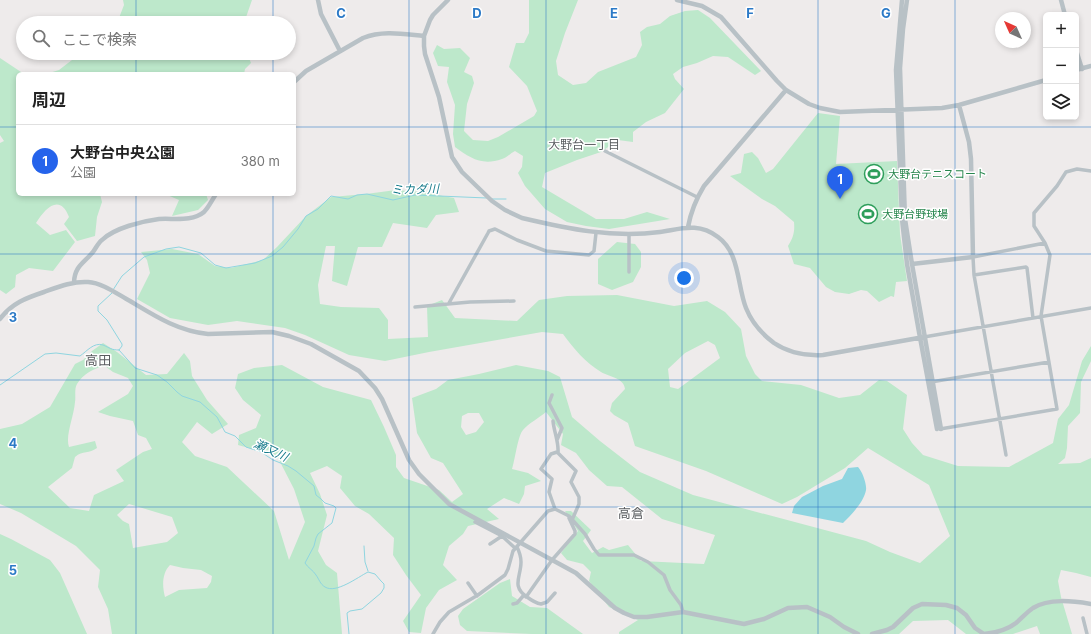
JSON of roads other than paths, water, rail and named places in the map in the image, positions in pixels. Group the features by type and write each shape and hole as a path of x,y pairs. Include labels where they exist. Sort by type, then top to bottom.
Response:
{"street":[{"path":"318,0 321,14 340,51"},
{"path":"448,0 433,15 424,36 425,54 439,98 451,152 455,163 462,172 492,202 512,214 534,221 596,233 629,234 688,227 697,228 713,234 728,247 733,258 745,304 751,317 763,334 780,347 791,351 816,356 1091,308"},
{"path":"677,0 702,6 721,17 777,82 786,90 809,104 840,112 942,108 959,105 1043,81"},
{"path":"902,0 896,70 905,219 922,337"},
{"path":"906,0 900,68 899,110 902,219 907,264 939,429 1057,408 1041,316 1050,254 1034,226 1034,213 1057,186 1066,172 1077,169 1091,171"},
{"path":"1061,0 1064,12"},
{"path":"296,80 306,71 371,35 395,33 424,36"},
{"path":"1079,60 1082,69"},
{"path":"1079,70 1091,66"},
{"path":"688,227 690,213 704,186 786,90"},
{"path":"959,105 969,142 971,159 974,275 1006,455"},
{"path":"605,151 697,197"},
{"path":"74,282 78,268 93,252 101,240 110,234 147,221 184,219 196,216 204,212 215,196"},
{"path":"449,303 491,230 495,229 517,240 546,251 589,255 594,251 596,233"},
{"path":"629,234 630,272"},
{"path":"912,264 973,256 1045,243"},
{"path":"974,275 1025,266 1027,267 1033,318"},
{"path":"0,319 9,308 18,302 74,282 90,282 103,286 163,321 199,333 272,332 311,344 359,371 375,388 382,399 409,460 433,489 450,504 517,546 552,560 576,573 615,608 624,613 634,617 647,617 683,612 744,624 764,619 788,608 807,607 830,617 844,628 858,634"},
{"path":"415,307 449,303 514,301"},
{"path":"930,383 1049,362"},
{"path":"552,395 549,404 562,428 557,440"},
{"path":"513,604 517,603 525,596 552,560 575,534 574,528 569,519 579,504 578,493 571,482 576,471 558,453 553,421"},
{"path":"558,453 554,452 551,454 541,469 552,479 549,492 555,509 571,518 585,534 599,555 634,555 640,557 659,570 667,580 670,590 681,605 683,612"},
{"path":"433,634 440,622 449,612 477,596 504,575 517,546 548,511 555,509"},
{"path":"474,522 502,536 517,546 522,562 518,581 519,589 525,596 537,604 544,604 555,593"},
{"path":"490,544 502,536"},
{"path":"468,583 477,596"},
{"path":"872,634 887,630 912,608 922,604 946,605 957,608 966,615 976,628 984,634 1011,626 1034,608 1045,603 1057,602 1091,604"},
{"path":"1083,618 1087,634"}],"water":[{"path":"858,467 866,484 865,495 860,504 843,523 792,513 794,506 802,497 823,486 842,479 848,468"}],"waterway":[{"name":"ミカダ川","path":"113,290 122,276 144,257 166,249 179,247 201,253 215,265 226,268 255,263 272,256 283,247 298,229 306,216 318,209 331,196 348,199 357,195 367,194 393,200 415,195 487,198"},
{"name":"ミカダ川","path":"492,199 506,199"},
{"name":"ミカダ川","path":"112,293 98,306 98,311 107,320 122,344 119,350"},
{"name":"瀬又川","path":"0,385 45,354 56,353 80,356 91,348 100,344 119,350"},
{"name":"瀬又川","path":"119,350 135,368 157,375 182,396 200,402 217,417 225,432 235,436 246,447 261,452 273,460 296,471 314,486 316,495 325,503 336,508 332,523 318,534 314,546 305,563 315,573 322,584 330,589 341,587 368,572 375,574 384,584 384,588 381,593 362,609 347,613 349,634"},
{"path":"364,546 365,562 368,571"}],"place":[{"name":"大野台テニスコート","path":"874,174"},
{"name":"大野台中央公園","path":"840,199"},
{"name":"大野台野球場","path":"868,214"}],"district":[{"name":"大野台一丁目","path":"584,144"},
{"name":"高田","path":"98,360"},
{"name":"高倉","path":"631,513"}]}
